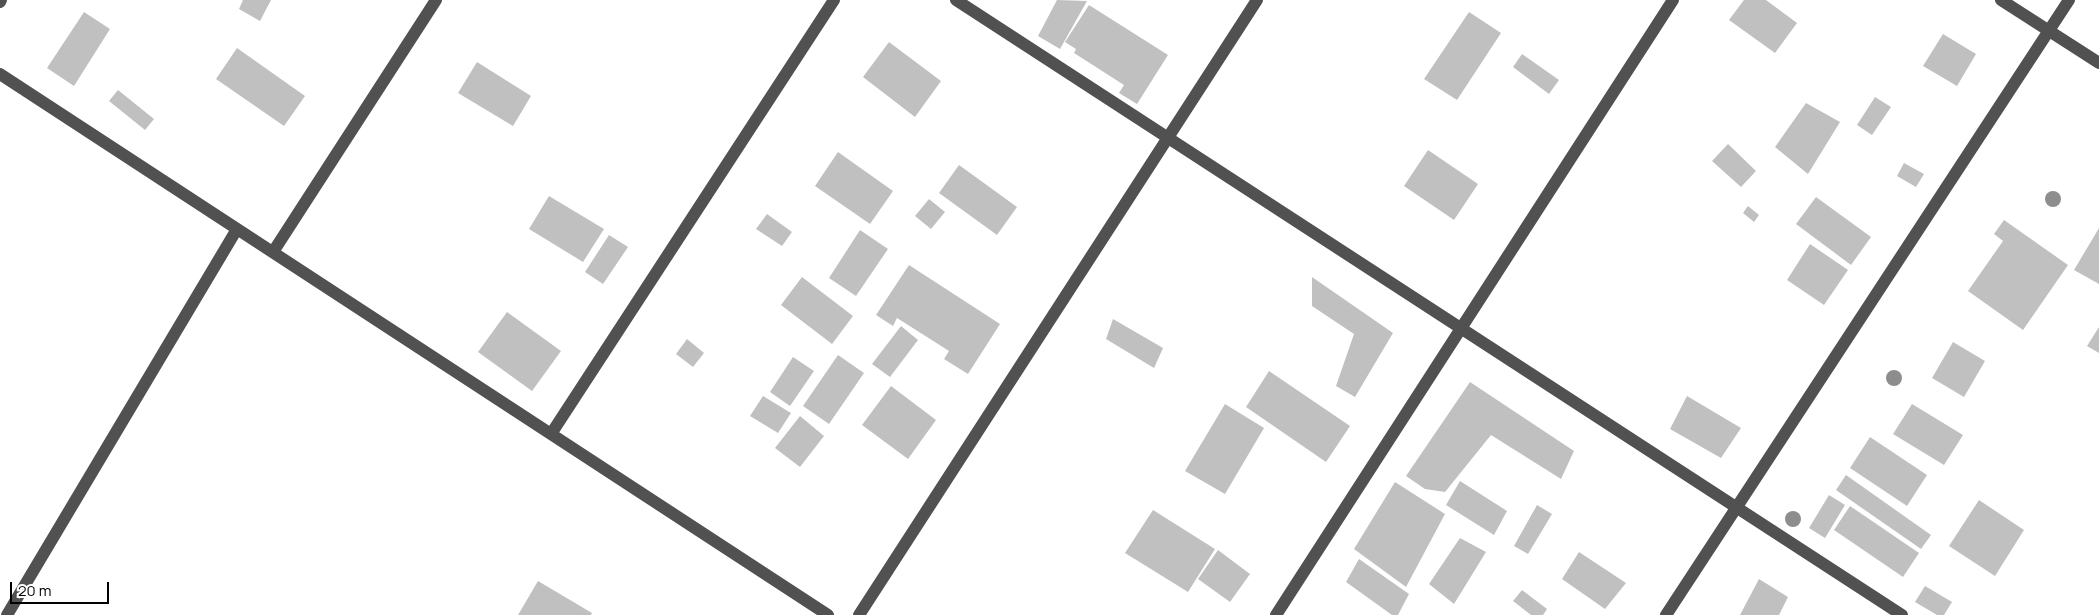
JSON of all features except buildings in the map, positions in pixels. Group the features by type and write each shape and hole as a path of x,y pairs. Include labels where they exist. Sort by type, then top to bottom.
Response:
{"street":[{"path":"272,252 436,0"},
{"path":"551,434 834,0"},
{"path":"956,0 1902,615"},
{"path":"859,615 1257,0"},
{"path":"1276,615 1673,0"},
{"path":"2001,0 2099,63"},
{"path":"1666,615 2069,0"},
{"path":"0,74 828,615"},
{"path":"7,615 237,228"}]}
